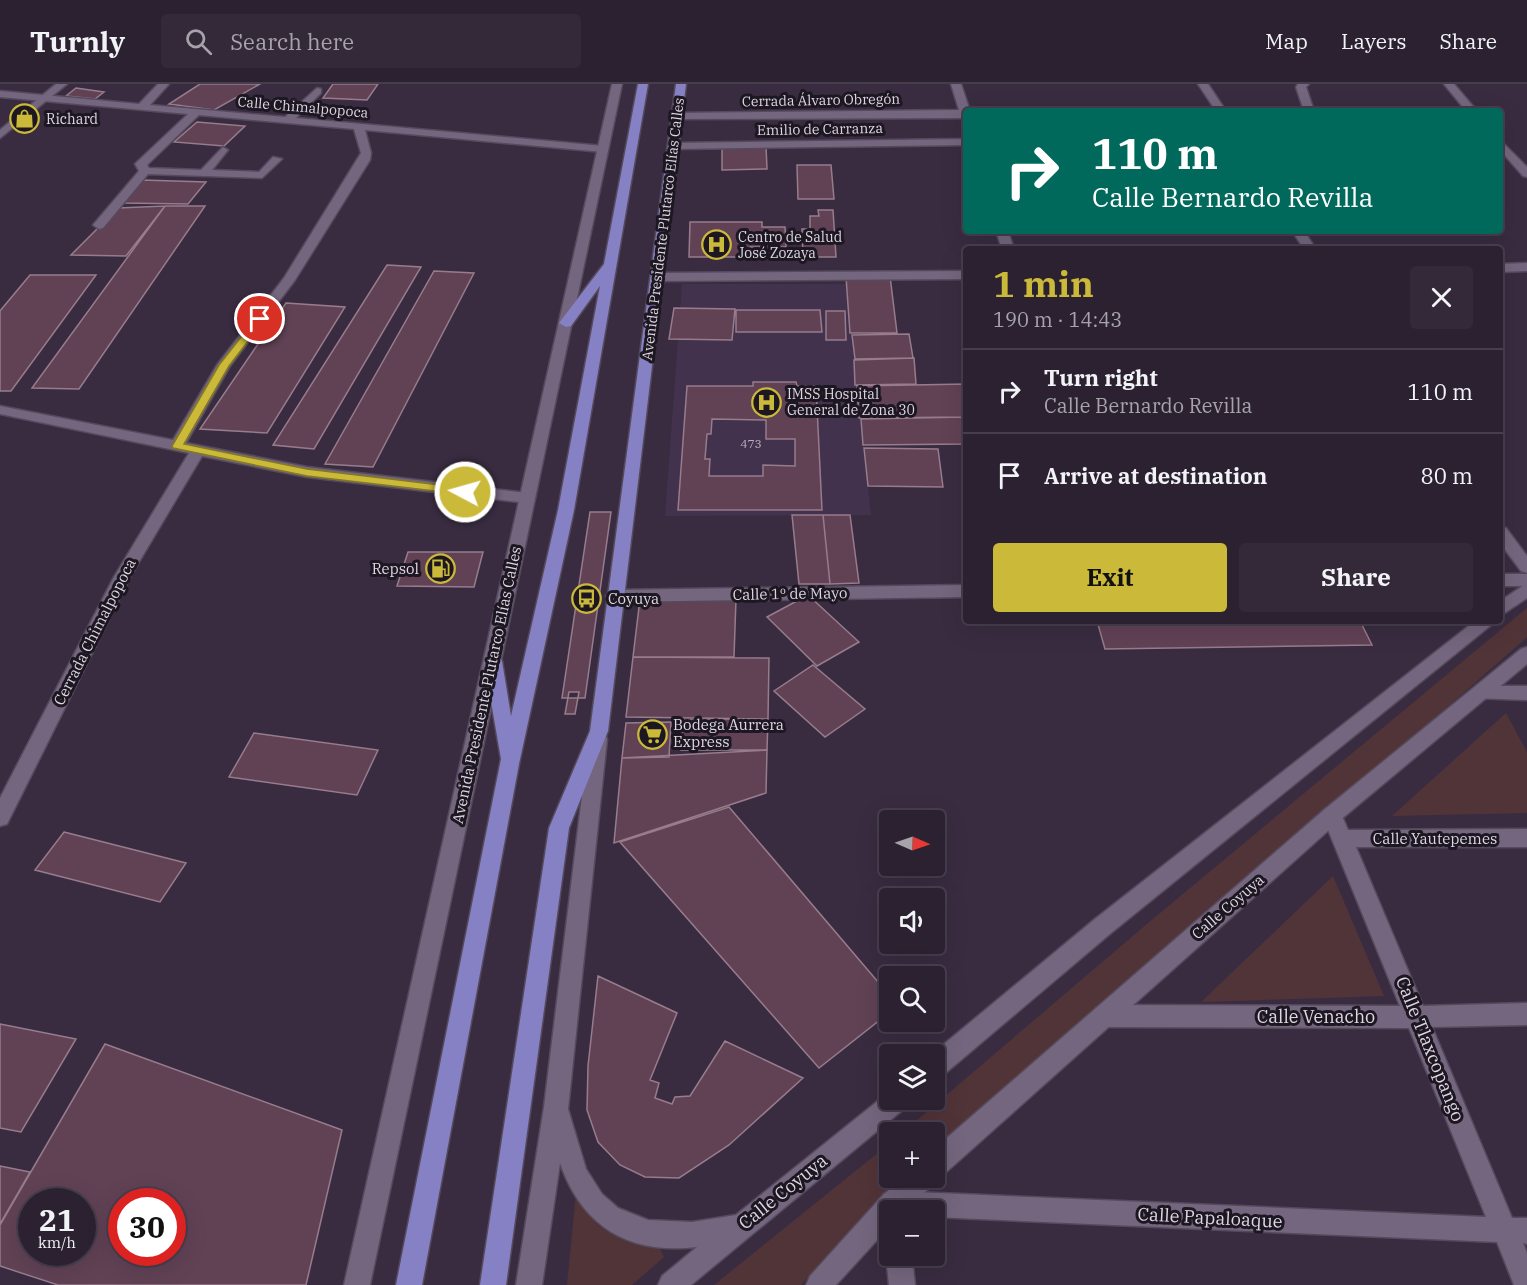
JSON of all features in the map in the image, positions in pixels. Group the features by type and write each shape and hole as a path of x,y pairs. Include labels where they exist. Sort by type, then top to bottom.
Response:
{"main road":[{"path":"409,1285 509,764 566,510 643,84"},
{"name":"Avenida Presidente Plutarco Elías Calles","path":"493,1285 559,828 599,731 614,596 658,277 681,84"},
{"path":"566,322 611,263"},
{"path":"493,661 509,764"}],"street":[{"path":"0,135 42,98 62,84"},
{"path":"142,107 164,84"},
{"name":"Avenida Presidente Plutarco Elías Calles","path":"357,1285 618,84"},
{"path":"956,84 964,108"},
{"path":"1203,84 1219,108"},
{"path":"1304,84 1301,87 1308,108"},
{"path":"1449,84 1469,108"},
{"path":"288,120 317,91"},
{"name":"Calle Chimalpopoca","path":"0,94 603,149"},
{"path":"146,171 141,164 196,112"},
{"name":"Cerrada Álvaro Obregón","path":"677,116 963,114"},
{"path":"177,446 224,365 289,280 364,160 366,153 359,127"},
{"name":"Emilio de Carranza","path":"674,146 963,142"},
{"path":"1503,146 1527,174"},
{"path":"204,173 223,150"},
{"path":"146,171 262,175 277,159"},
{"path":"99,225 146,171"},
{"path":"1503,268 1527,267"},
{"path":"658,277 963,275"},
{"path":"0,410 358,480 527,498"},
{"name":"Cerrada Chimalpopoca","path":"0,818 122,576 198,450"},
{"path":"1503,536 1527,567"},
{"path":"1503,580 1527,580"},
{"path":"1503,608 1527,589"},
{"name":"Calle 1º de Mayo","path":"614,596 963,591"},
{"path":"945,1059 1103,926 1483,624"},
{"name":"Calle Coyuya","path":"945,1156 1332,815 1527,654"},
{"path":"1480,693 1527,693"},
{"name":"Avenida Presidente Plutarco Elías Calles","path":"529,1285 556,1107 599,731"},
{"name":"Calle Tlaxcopango","path":"1332,815 1416,1017 1516,1231 1527,1284"},
{"name":"Calle Yautepemes","path":"1343,839 1527,838"},
{"name":"Calle Venacho","path":"1104,1016 1416,1017 1527,1014"},
{"path":"556,1107 572,1165 581,1184 593,1202 609,1216 627,1227 648,1234 670,1237 738,1228"},
{"name":"Calle Coyuya","path":"671,1285 885,1110"},
{"path":"900,1200 912,1188"},
{"name":"Calle Papaloaque","path":"945,1209 1516,1231"},
{"path":"819,1285 879,1222"},
{"path":"900,1266 902,1285"}],"shaded area":[{"name":"IMSS Hospital General de Zona 30","path":"682,284 846,284 871,515 665,516"},
{"path":"1527,608 1527,637 945,1150 945,1122 915,1122 929,1110 945,1110 945,1096 1148,923"},
{"path":"1506,713 1527,752 1527,813 1392,816"},
{"path":"1333,876 1384,996 1201,1002"},
{"path":"879,1152 879,1188 902,1188 888,1200 879,1200 879,1208 835,1247 801,1285 714,1285"},
{"path":"576,1193 591,1218 608,1232 658,1245 664,1257 632,1285 567,1285"}],"building":[{"path":"200,84 260,84 214,110 169,104"},
{"path":"333,84 378,84 367,100 323,98"},
{"path":"76,88 104,92 95,99 66,96"},
{"path":"197,122 245,126 224,146 174,142"},
{"path":"722,146 766,146 767,169 722,170"},
{"path":"797,165 831,165 834,199 798,199"},
{"path":"142,180 206,182 188,204 123,203"},
{"path":"165,206 205,206 79,389 32,388"},
{"path":"165,206 126,256 71,255 118,208"},
{"path":"818,210 833,210 836,257 803,257 802,229 810,229 810,216 819,216"},
{"path":"690,222 762,222 762,227 785,227 786,247 750,247 751,257 689,257"},
{"path":"387,265 421,267 314,449 273,445"},
{"path":"434,271 474,273 373,467 325,464"},
{"path":"30,275 96,275 11,391 0,391 0,311"},
{"path":"890,276 897,333 850,333 846,277"},
{"path":"286,303 345,307 267,433 200,429"},
{"path":"674,308 735,309 732,340 669,339"},
{"path":"736,310 820,310 822,332 736,332"},
{"path":"826,311 845,311 846,340 826,340"},
{"path":"909,334 913,358 855,359 852,335"},
{"path":"914,358 916,384 855,385 854,360"},
{"path":"753,382 796,382 797,386 816,386 822,510 678,510 687,386 753,386"},
{"path":"963,384 963,417 859,418 857,386"},
{"path":"963,417 963,444 863,445 861,419"},
{"path":"712,419 766,420 766,439 795,439 795,466 763,465 763,476 709,476 710,459 705,459 707,434 711,434"},
{"path":"864,448 938,449 943,487 868,486"},
{"path":"590,512 611,512 585,698 562,698"},
{"path":"792,515 823,515 830,584 799,584"},
{"path":"823,515 850,515 859,583 830,584"},
{"name":"Repsol","path":"408,552 483,552 474,587 397,586"},
{"path":"808,595 859,642 817,666 767,617"},
{"path":"640,599 736,599 734,657 633,657"},
{"path":"1098,624 1362,624 1372,645 1105,649"},
{"path":"633,657 769,658 768,719 626,717"},
{"path":"813,665 865,709 825,737 774,691"},
{"path":"569,692 579,692 575,714 565,714"},
{"path":"683,719 768,719 767,750 681,750"},
{"path":"671,722 669,757 622,758 626,723"},
{"path":"254,733 378,750 357,795 229,777"},
{"path":"767,750 766,793 614,843 622,758"},
{"path":"729,807 879,983 879,1021 819,1068 620,842"},
{"path":"64,832 186,863 160,902 35,870"},
{"path":"598,976 677,1013 650,1080 659,1083 655,1098 672,1104 675,1097 690,1096 725,1041 803,1078 729,1145 679,1178 645,1177 620,1165 598,1142 587,1110 588,1066"},
{"path":"0,1024 76,1039 21,1132 0,1128"},
{"path":"105,1044 342,1130 306,1285 58,1285 0,1266 0,1225 18,1194 18,1266 96,1266 96,1188 21,1188"},
{"path":"0,1166 30,1172 21,1188 18,1188 18,1193 0,1224"}],"place":[{"name":"Richard","path":"25,119"},
{"name":"Centro de Salud José Zozaya","path":"717,245"},
{"name":"IMSS Hospital General de Zona 30","path":"766,402"},
{"name":"Repsol","path":"440,569"},
{"name":"Coyuya","path":"587,599"},
{"name":"Bodega Aurrera Express","path":"652,734"}],"route":[{"path":"260,319 224,365 177,446 307,472 465,492"}]}
